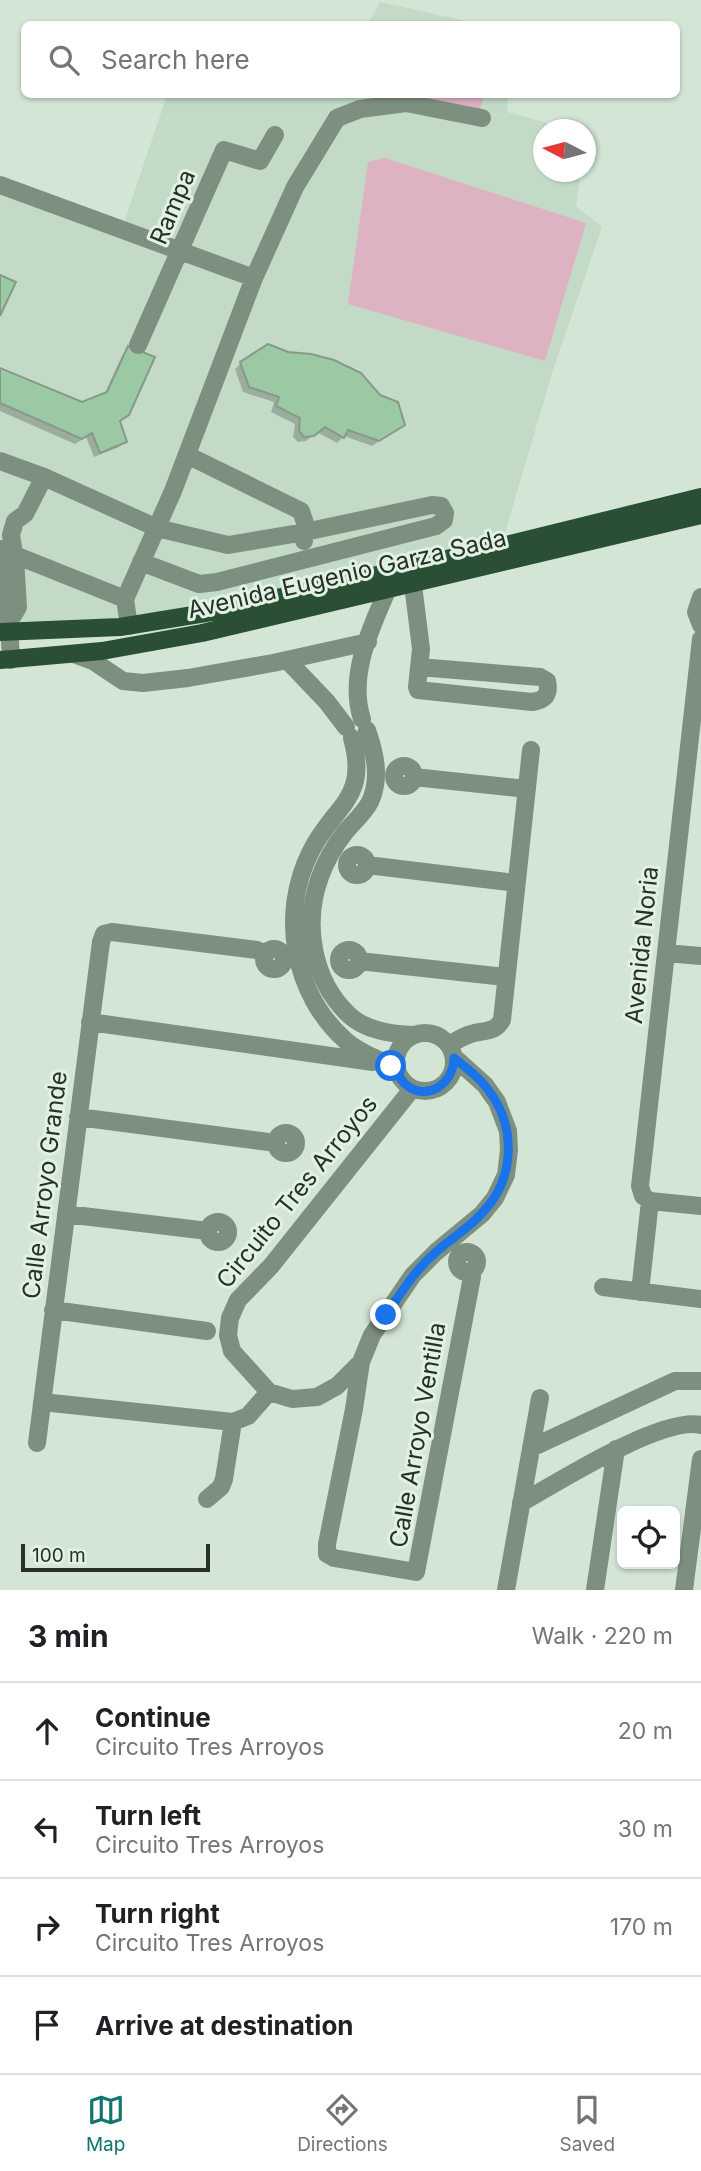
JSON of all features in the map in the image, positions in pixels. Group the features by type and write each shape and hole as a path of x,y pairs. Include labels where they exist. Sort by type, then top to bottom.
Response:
{"main road":[{"name":"Avenida Eugenio Garza Sada","path":"6,629 80,630 129,626 224,610 490,550 701,497"},
{"name":"Avenida Eugenio Garza Sada","path":"5,660 74,654 202,634 698,519"}],"street":[{"path":"129,626 125,600 187,455 254,278 295,187 337,118 360,110 406,103 482,118"},
{"name":"Rampa","path":"138,345 224,150 260,161 275,135"},
{"path":"0,185 254,278"},
{"path":"187,455 301,511 305,523 302,560"},
{"path":"0,461 44,477 157,528 228,545 432,505 441,506 445,513 444,520 436,526 218,582 199,584 141,562"},
{"path":"5,660 5,550 15,521 25,514 44,477"},
{"path":"5,550 125,600"},
{"path":"412,584 421,649 416,687 422,692 532,702 547,696 549,689 547,681 540,677 419,667"},
{"path":"357,728 360,668 387,591"},
{"path":"701,597 696,612 701,625"},
{"name":"Avenida Noria","path":"650,1201 642,1196 640,1186 666,953 696,733 701,639"},
{"path":"74,654 93,661 122,681 143,683 188,678 287,660 368,642"},
{"name":"Circuito Tres Arroyos","path":"287,660 333,710 357,728 376,756 370,801 331,851 313,904 311,932 316,958 330,992 350,1016 370,1027 392,1034 414,1035 428,1032 438,1035 485,1085 497,1102 508,1131 509,1150 506,1175 495,1198 482,1214 413,1275 372,1335 361,1362 337,1386 317,1397"},
{"path":"333,710 349,710 357,699"},
{"name":"Circuito Tres Arroyos","path":"357,728 356,784 310,852 298,885 293,917 294,947 302,976 335,1030 347,1042 388,1066 412,1088 426,1092 445,1084 451,1077 452,1051"},
{"path":"452,1051 470,1034 492,1030 499,1026 502,1020 531,750"},
{"path":"414,777 527,789"},
{"path":"367,865 516,883"},
{"name":"Calle Arroyo Grande","path":"37,1443 90,1021 104,934 112,932 257,950 265,955"},
{"path":"666,953 701,956"},
{"path":"359,961 505,977"},
{"path":"90,1021 388,1066 405,1040 414,1035"},
{"path":"321,1056 329,1052 333,1045 335,1030"},
{"name":"Circuito Tres Arroyos","path":"269,1392 232,1351 228,1335 230,1318 238,1300 283,1252 412,1088"},
{"path":"78,1117 276,1143"},
{"path":"640,1292 650,1201 701,1206"},
{"path":"66,1214 208,1231"},
{"name":"Calle Arroyo Ventilla","path":"361,1362 327,1554 334,1558 416,1572 472,1277 470,1271"},
{"path":"603,1287 701,1299"},
{"path":"53,1310 206,1331"},
{"path":"531,1448 675,1381 701,1381"},
{"path":"42,1402 233,1422 248,1416 269,1392 292,1399 332,1398 354,1409"},
{"path":"506,1590 540,1398"},
{"path":"207,1499 221,1487 224,1479 233,1422"},
{"path":"521,1503 616,1449 686,1424 701,1425"},
{"path":"595,1590 616,1449"},
{"path":"684,1590 701,1459"}],"shaded area":[{"path":"380,2 466,21 370,21"},
{"path":"166,98 508,98 507,112 533,119 533,182 580,182 576,206 602,227 553,370 502,543 120,623 0,626 0,184 123,226"},
{"path":"377,98 483,98 476,122"},
{"path":"385,158 586,223 545,361 348,304 368,162"}],"building":[{"path":"0,275 16,282 0,316"},
{"path":"268,344 288,352 334,360 361,373 380,395 398,402 405,425 379,441 348,430 344,438 325,427 314,436 304,437 299,431 300,418 276,406 279,397 249,387 240,362"},
{"path":"128,346 155,357 129,415 120,421 127,442 100,453 92,433 82,439 0,403 0,368 82,402 107,392"}],"route":[{"path":"386,1315 413,1275 482,1214 495,1198 506,1175 509,1150 508,1131 497,1102 485,1085 454,1058 451,1077 436,1090 426,1092 404,1083 397,1069 391,1066"}]}
